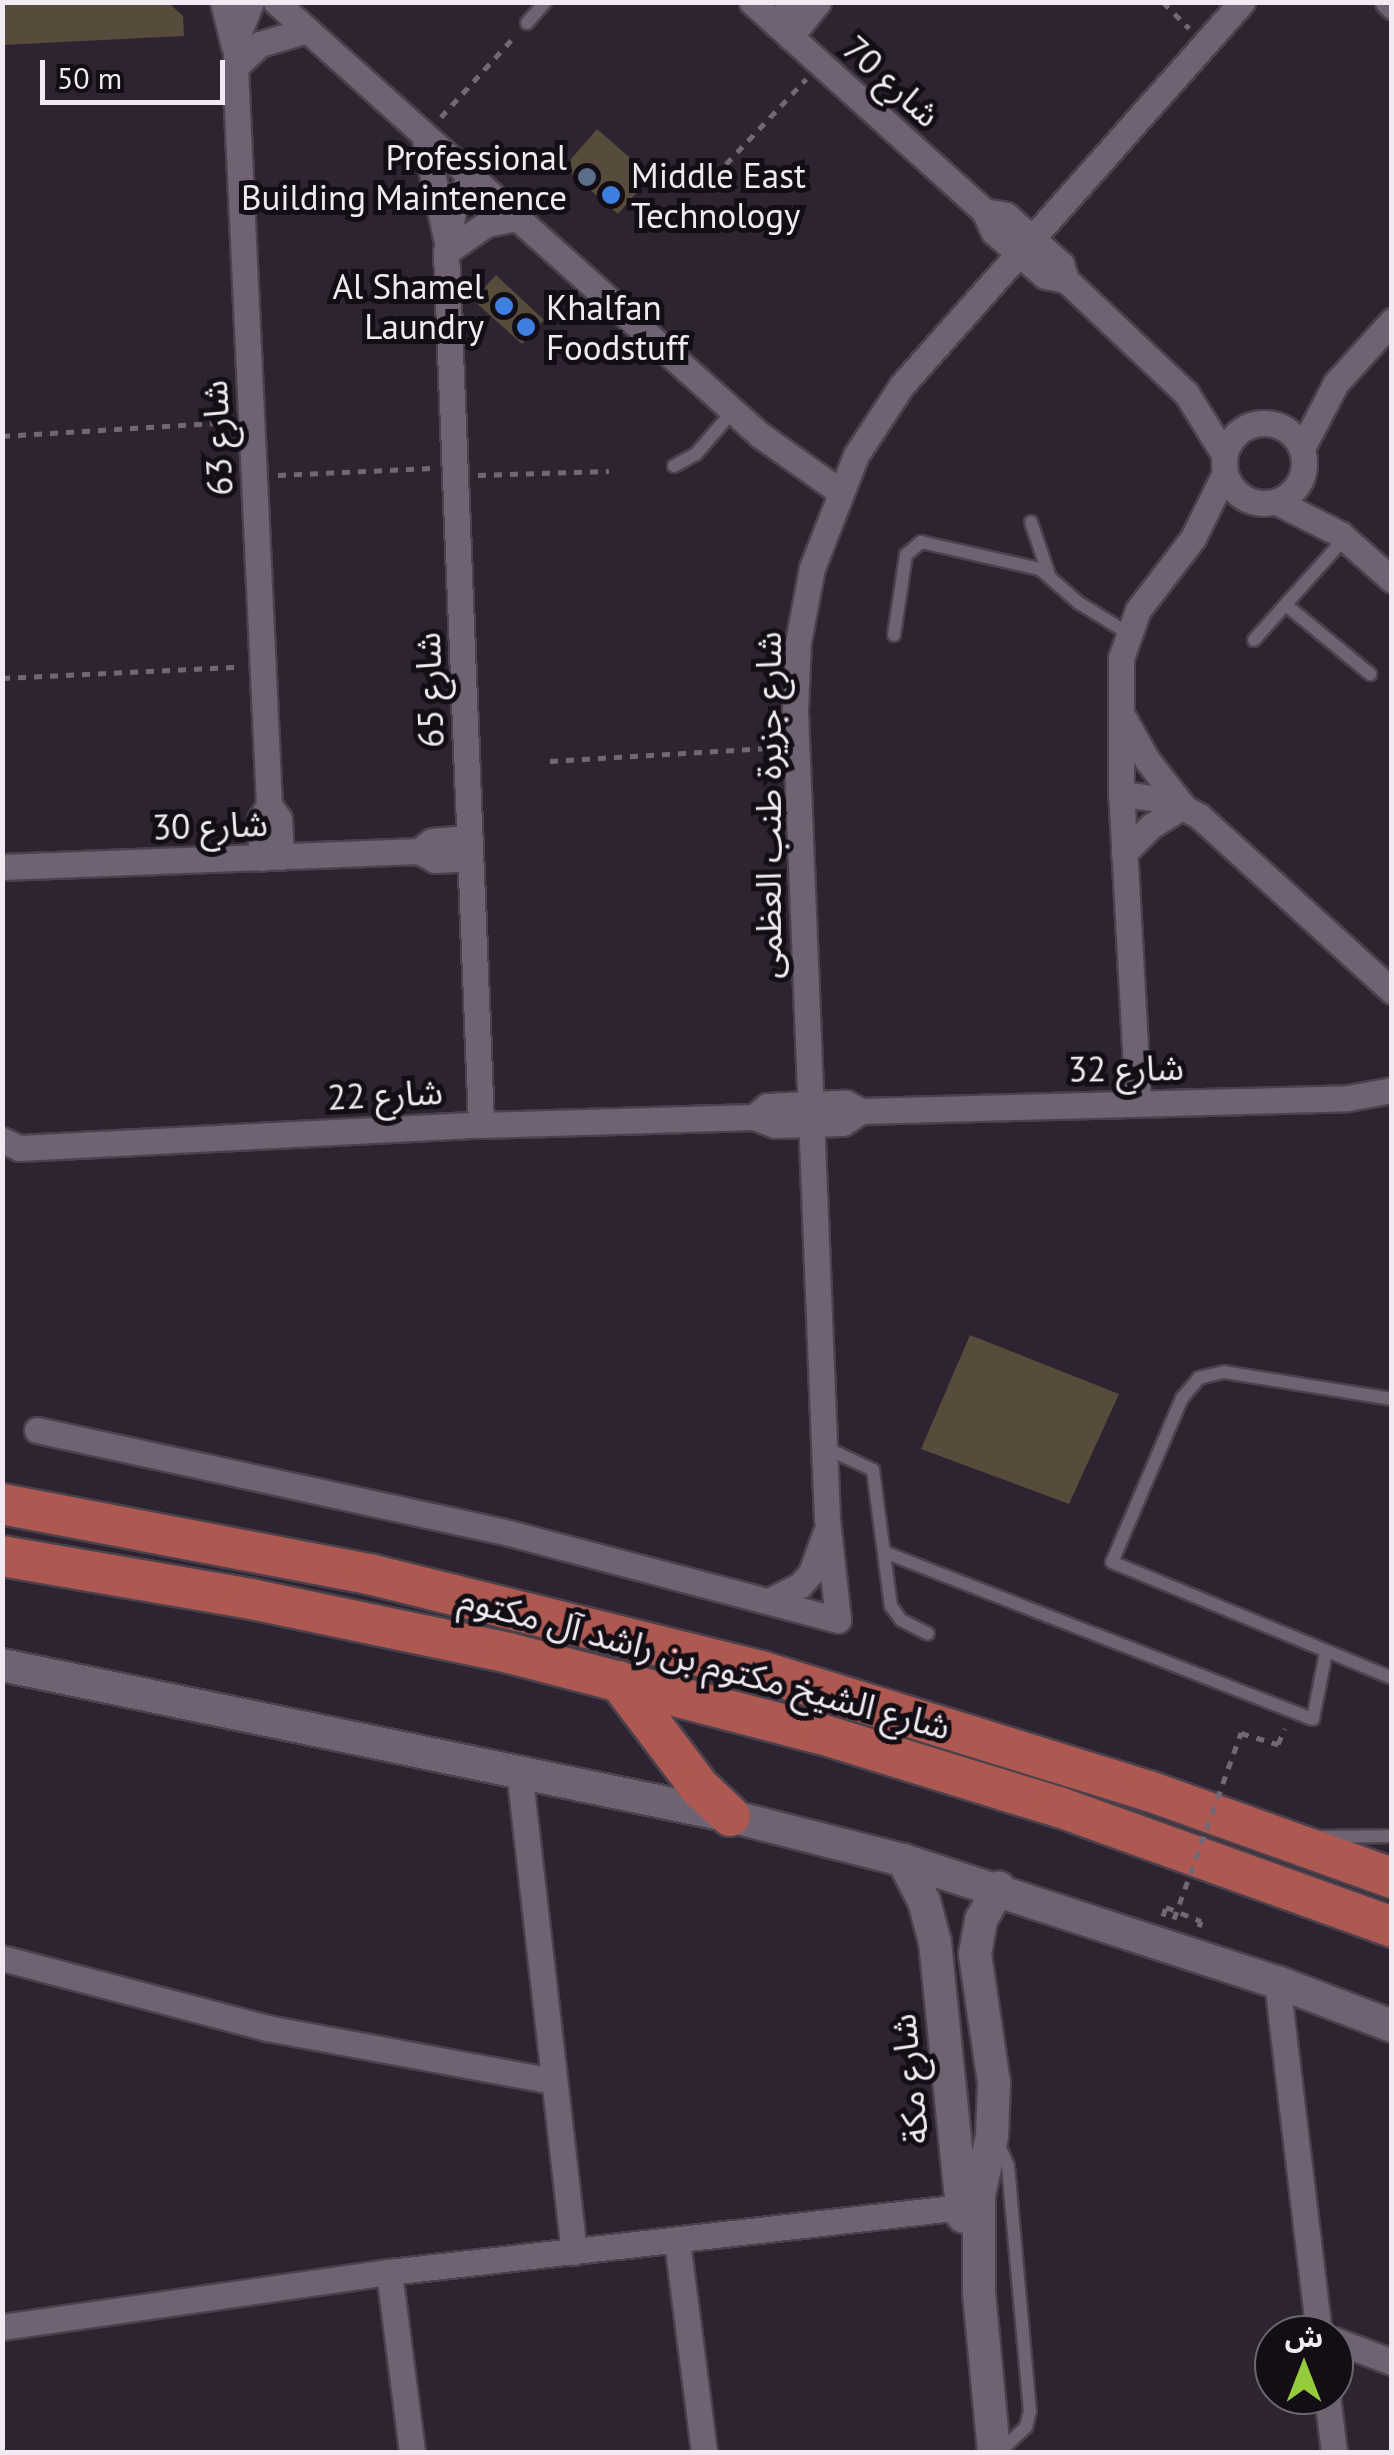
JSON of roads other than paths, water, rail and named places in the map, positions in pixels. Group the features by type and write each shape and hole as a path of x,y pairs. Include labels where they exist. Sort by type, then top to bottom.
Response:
{"main road":[{"name":"شارع الشيخ مكتوم بن راشد آل مكتوم","path":"2,1504 370,1574 762,1671 944,1724 1392,1878"},
{"name":"شارع الشيخ مكتوم بن راشد آل مكتوم","path":"2,1556 251,1599 619,1681 936,1767 1111,1825 1392,1927"},
{"path":"619,1681 700,1788 730,1816"}],"street":[{"name":"شارع 63","path":"223,2 235,59 269,805 279,819 271,858"},
{"name":"شارع 63","path":"235,59 251,2"},
{"path":"276,2 733,411 788,458 839,491"},
{"name":"شارع 70","path":"752,2 984,210 990,227 1025,245 1050,279 1066,280 1186,393 1224,465"},
{"path":"783,30 794,2"},
{"path":"783,30 818,2"},
{"name":"شارع جزيرة طنب العظمى","path":"772,1600 838,1620 827,1519 808,1114 796,747 796,676 803,608 839,491 902,385 1242,2"},
{"path":"235,59 260,44 307,30"},
{"name":"شارع 65","path":"424,135 446,245 481,1124"},
{"name":"شارع 65","path":"446,245 454,206 471,176"},
{"path":"446,245 486,224 518,218"},
{"path":"1138,1102 1118,708 1128,633 1151,587 1193,538 1233,436 1336,383 1388,333"},
{"path":"1193,538 1299,483 1303,459 1336,383"},
{"name":"شارع 70","path":"1186,393 1261,424"},
{"path":"1261,424 1284,428 1343,536"},
{"path":"1224,465 1237,494 1267,502 1343,536 1392,580"},
{"path":"1118,708 1147,760 1183,806"},
{"path":"1121,794 1153,796 1183,806 1216,829 1392,991"},
{"path":"1124,852 1151,826 1183,806"},
{"name":"شارع 30","path":"3,868 419,851 432,841 470,848"},
{"name":"شارع 32","path":"808,1114 848,1121 861,1111 1348,1098 1392,1090"},
{"name":"شارع 22","path":"8,1149 481,1124 754,1117 769,1125 808,1114"},
{"path":"37,1430 509,1533 772,1600"},
{"name":"شارع جزيرة طنب العظمى","path":"772,1600 800,1585 811,1573 827,1519"},
{"path":"2,1666 519,1770 730,1816 904,1860 1277,1982 1392,2026"},
{"path":"519,1770 574,2252"},
{"name":"شارع مكة","path":"904,1860 924,1901 935,1942 971,2207 996,2452"},
{"name":"شارع مكة","path":"971,2207 992,2136 994,2084 975,1954 981,1920 999,1888"},
{"path":"2,1958 267,2028 554,2082"},
{"path":"1277,1982 1318,2315"},
{"path":"2,2326 389,2272 971,2207"},
{"path":"678,2240 704,2452"},
{"path":"389,2272 412,2452"},
{"path":"1354,2348 1392,2362"},
{"path":"1328,2415 1331,2452"}],"lane":[{"path":"527,23 546,2"},
{"path":"674,466 696,454 733,411"},
{"path":"1031,522 1047,559 1049,575"},
{"path":"1254,640 1343,536"},
{"path":"894,635 906,555 914,544 928,542 1030,566 1049,575 1079,602 1128,633"},
{"path":"1286,605 1370,674"},
{"path":"1392,1399 1224,1372 1199,1378 1182,1398 1112,1562 1392,1678"},
{"path":"824,1448 873,1470 891,1606 901,1620 928,1634"},
{"path":"884,1552 1313,1720 1326,1652"},
{"path":"1277,1838 1392,1836"},
{"path":"992,2136 1008,2166 1030,2411 1021,2433 996,2452"}],"place":[{"name":"Professional Building Maintenence","path":"587,177"},
{"name":"Middle East Technology","path":"611,195"},
{"name":"Al Shamel Laundry","path":"504,306"},
{"name":"Khalfan Foodstuff","path":"526,327"}]}
